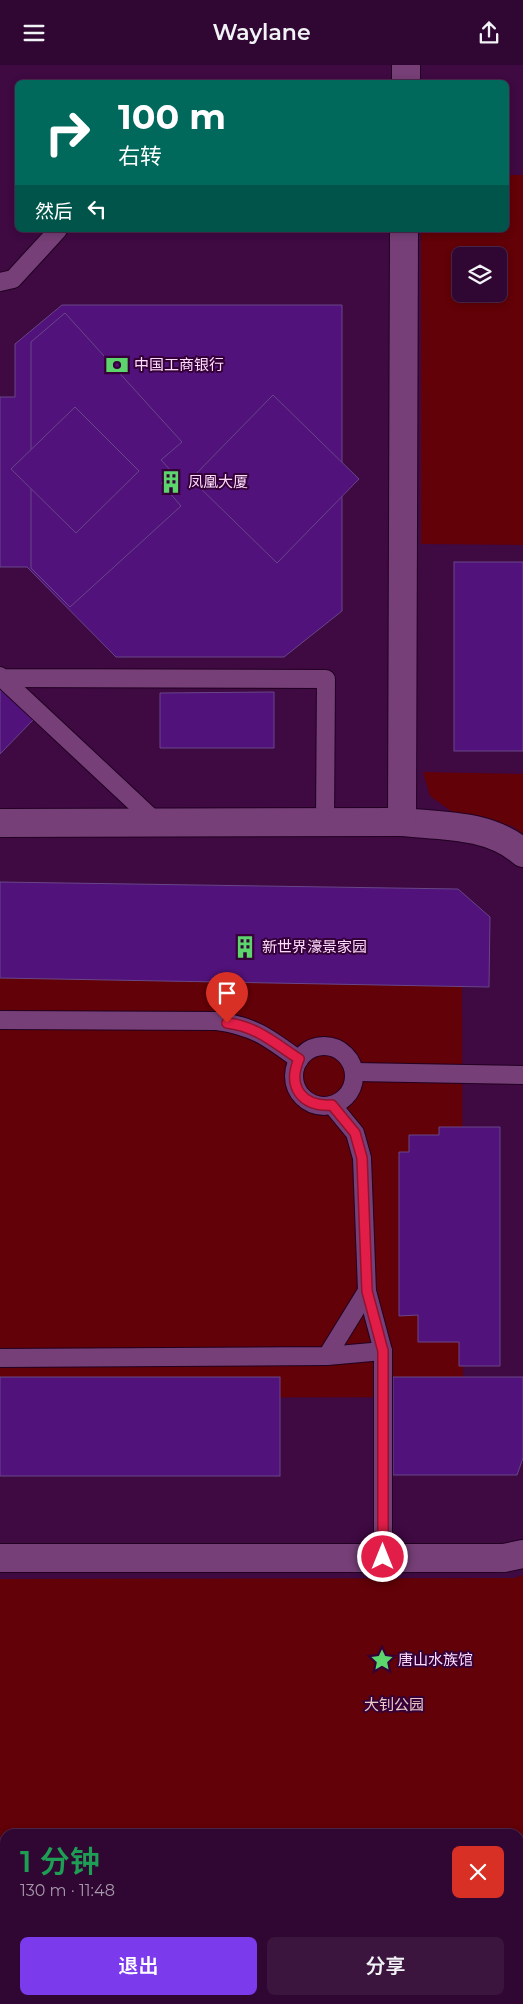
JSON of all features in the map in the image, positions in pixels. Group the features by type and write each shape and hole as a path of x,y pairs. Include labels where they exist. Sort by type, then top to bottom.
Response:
{"street":[{"path":"406,65 406,80"},
{"path":"402,822 404,232"},
{"path":"0,823 402,822 486,831 510,842 523,853"},
{"path":"0,1558 504,1558 523,1554"}],"lane":[{"path":"0,282 13,279 56,232"},
{"path":"1,677 326,679 325,822"},
{"path":"1,677 156,822"},
{"path":"0,1021 217,1021 238,1024 263,1034 299,1059"},
{"path":"331,1046 347,1055 355,1072 352,1089 347,1097 332,1105 312,1104 297,1089 295,1069 299,1059 313,1048 331,1046"},
{"path":"355,1072 523,1075"},
{"path":"332,1105 355,1133 362,1158 367,1291 383,1351 383,1557"},
{"path":"327,1356 367,1291"},
{"path":"0,1358 327,1356 383,1351"}],"green space":[{"path":"509,175 523,175 523,545 421,544 421,232 509,232"},
{"path":"423,772 523,774 523,834 512,826 455,814 430,796"},
{"path":"462,964 463,1397 0,1398 0,965"},
{"name":"大钊公园","path":"523,1575 523,1829 0,1829 0,1579 515,1578"}],"building":[{"name":"凤凰大厦","path":"62,305 342,305 342,611 284,657 116,657 27,567 0,567 0,397 15,397 15,344"},
{"path":"65,313 182,442 161,460 173,473 161,483 181,506 70,607 31,568 31,342"},
{"path":"273,395 359,479 277,563 191,479"},
{"path":"75,407 139,471 76,533 11,469"},
{"path":"454,562 523,562 523,751 454,751"},
{"path":"0,688 33,720 0,754"},
{"path":"274,692 274,748 160,748 160,693"},
{"name":"新世界濠景家园","path":"0,882 458,889 490,917 489,987 0,978"},
{"path":"439,1127 500,1127 500,1366 459,1366 459,1342 418,1342 418,1315 399,1316 399,1152 409,1152 409,1135 439,1135"},
{"path":"0,1377 280,1377 280,1476 0,1476"},
{"path":"393,1377 523,1377 523,1458 517,1475 393,1475"}],"place":[{"name":"中国工商银行","path":"117,365"},
{"name":"凤凰大厦","path":"171,482"},
{"name":"新世界濠景家园","path":"245,947"},
{"name":"唐山水族馆","path":"382,1660"}],"route":[{"path":"227,1023 238,1024 263,1034 299,1059 295,1069 294,1080 297,1089 303,1097 312,1104 321,1106 332,1105 355,1133 362,1158 367,1291 383,1351 383,1557"}]}
